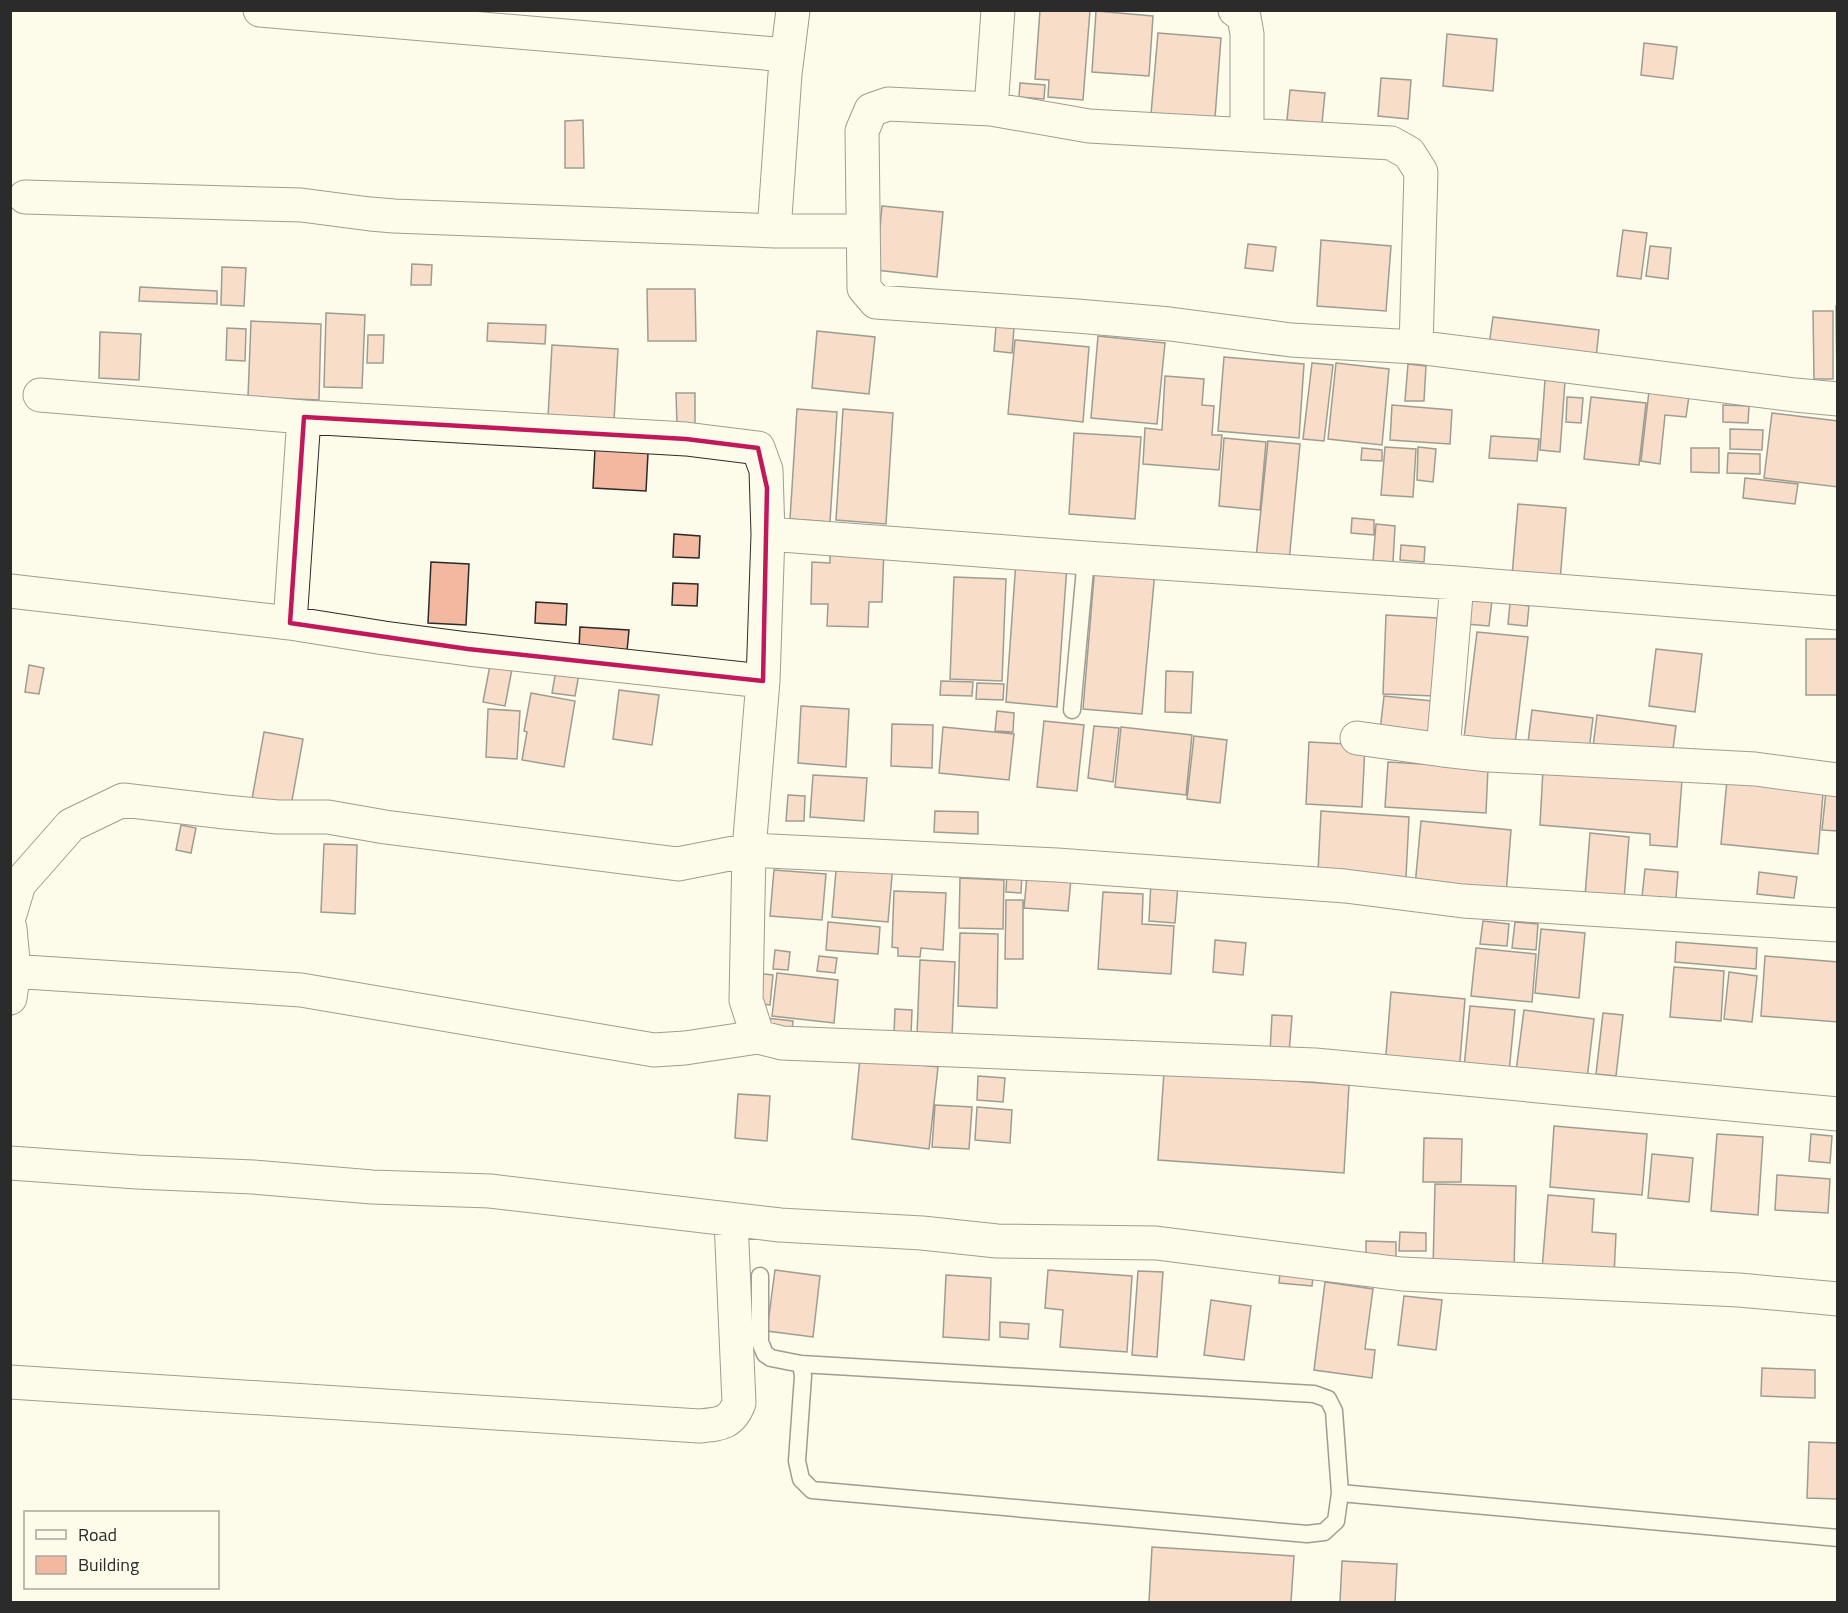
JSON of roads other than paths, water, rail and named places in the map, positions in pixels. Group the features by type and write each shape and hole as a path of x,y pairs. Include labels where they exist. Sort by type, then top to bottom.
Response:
{"street":[{"path":"260,10 787,54"},
{"path":"774,231 787,54 793,10"},
{"path":"991,109 998,10"},
{"path":"1235,10 1244,16 1247,34 1247,135"},
{"path":"1416,347 1421,172 1409,153 1391,143 1089,126 991,109 888,104 871,110 862,131 864,288 876,302 1170,324 1291,340 1416,347 1838,399"},
{"path":"25,197 301,205 370,214 774,231 863,231"},
{"path":"40,395 304,417 686,439 758,448 766,470 768,534 763,681 749,850 746,1000 759,1037"},
{"path":"290,623 304,417"},
{"path":"768,534 1086,558 1457,582 1838,613"},
{"path":"1443,750 1457,582"},
{"path":"10,591 290,623 468,649 763,681"},
{"path":"1358,738 1512,757 1755,769 1838,780"},
{"path":"10,914 19,884 71,825 123,800 278,817 328,817 385,827 678,864 749,850 1057,864 1345,886 1463,901 1838,925"},
{"path":"10,928 12,980 301,990 654,1050 685,1048 759,1037 794,1043 1315,1065 1838,1114"},
{"path":"10,1163 253,1177 372,1187 490,1191 731,1220 922,1233 997,1242 1156,1243 1402,1274 1739,1290 1838,1299"},
{"path":"11,1383 699,1426 720,1424 730,1418 739,1403 731,1220"}],"lane":[{"path":"1072,710 1086,558"},
{"path":"760,1276 760,1342 765,1354 771,1358 801,1364 1314,1394 1328,1399 1334,1411 1340,1493 1336,1521 1324,1532 1306,1534 812,1491 801,1479 797,1461 803,1377 801,1364"},
{"path":"1340,1493 1838,1538"}]}
